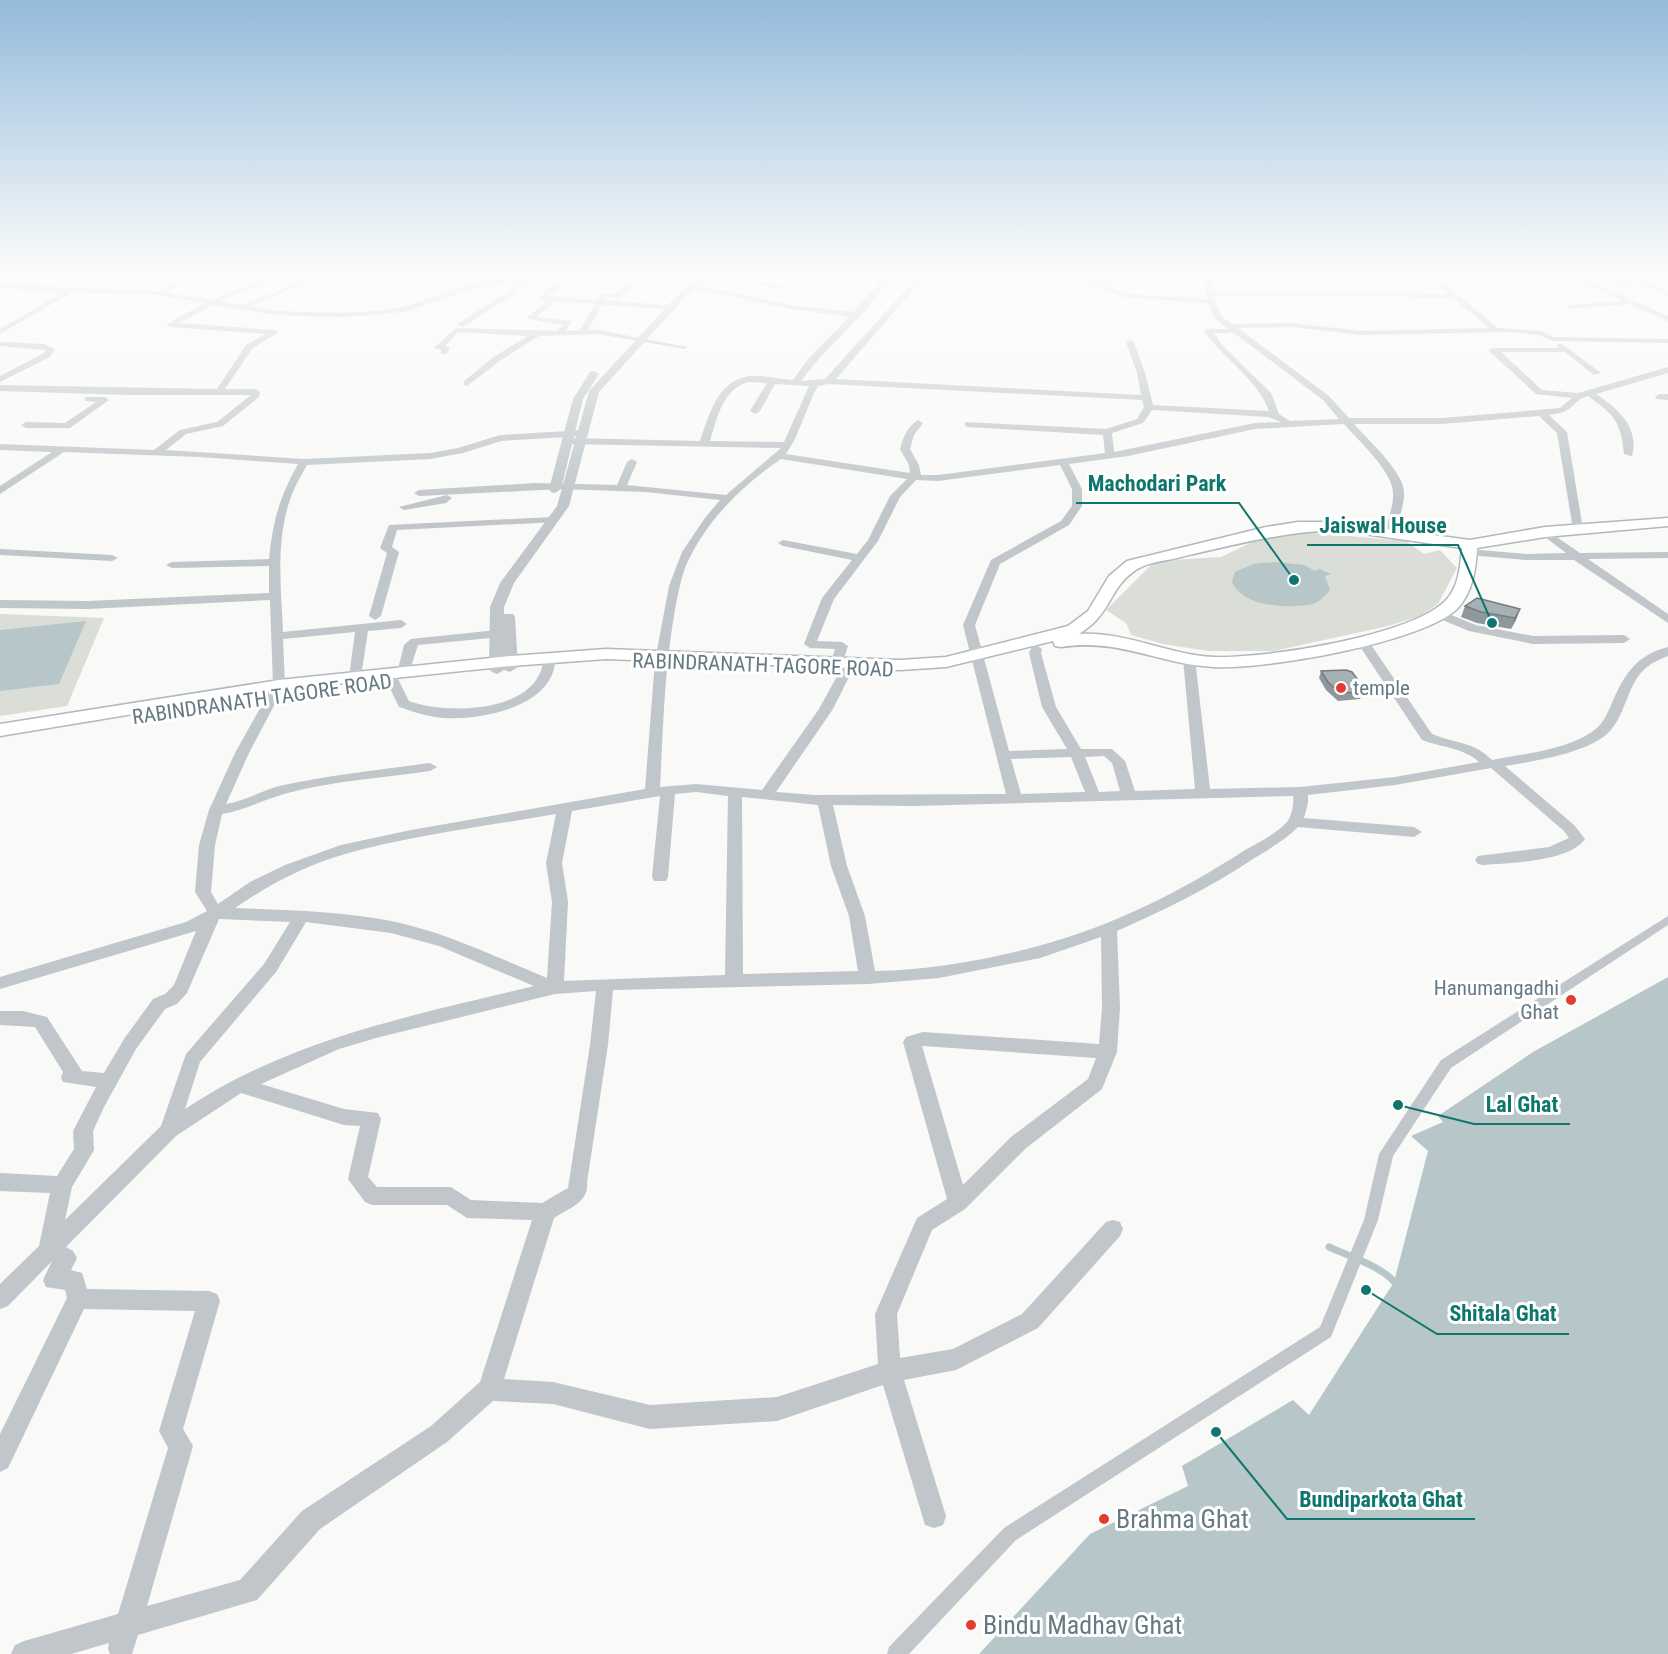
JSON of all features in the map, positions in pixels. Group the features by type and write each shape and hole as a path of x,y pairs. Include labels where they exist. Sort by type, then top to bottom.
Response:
{"main road":[{"name":"RABINDRANATH TAGORE ROAD","path":"979,659 1074,630 1088,621 1099,609 1115,577 1133,564 1266,532 1298,527 1336,526 1390,533 1469,548 1545,532 1668,524"},
{"name":"RABINDRANATH TAGORE ROAD","path":"0,740 277,689 606,654 902,670 1036,649 1074,639 1100,638 1189,659 1235,662 1363,642 1439,615 1450,606 1466,581 1469,548"},
{"path":"1099,609 1101,624 1110,632 1141,646"},
{"name":"RABINDRANATH TAGORE ROAD","path":"503,665 661,658"},
{"name":"RABINDRANATH TAGORE ROAD","path":"0,730 355,677 398,677"}],"street":[{"path":"0,379 46,356 49,352"},
{"path":"220,391 246,352"},
{"path":"467,383 507,352"},
{"path":"503,665 497,634 497,608 507,583 535,547 553,502 578,399 584,388 622,352"},
{"path":"419,493 447,492 553,502 563,506 594,391 625,352"},
{"path":"795,383 819,352"},
{"path":"828,381 854,352"},
{"path":"968,424 1107,432 1140,421 1147,402 1142,373 1134,352"},
{"path":"1224,352 1269,395 1275,415"},
{"path":"1265,352 1310,384 1339,411 1345,421 1384,464 1397,483 1399,494 1390,533"},
{"path":"1495,352 1539,392 1578,396 1668,369"},
{"path":"1571,352 1597,373"},
{"path":"704,444 716,411 732,385 749,379 815,384 828,381 1147,402 1275,415 1287,423"},
{"path":"755,411 772,382"},
{"path":"652,792 661,658 678,572 698,538 728,498 755,472 779,456 787,446 798,425 803,405 815,384"},
{"path":"0,388 220,391 257,394 220,424 183,432 157,452"},
{"path":"26,424 67,426 105,400 40,396 44,390"},
{"path":"1589,393 1623,420 1627,428 1629,454"},
{"path":"779,456 915,476 946,477 1110,455 1178,443 1234,429 1287,423 1442,421 1542,413 1568,408 1578,396"},
{"path":"1542,413 1562,432 1578,530"},
{"path":"915,476 914,465 905,449 909,435 918,423"},
{"path":"1107,432 1110,455"},
{"path":"0,455 5,448 157,452 304,462 430,456 460,451 500,438 568,437 787,446"},
{"path":"0,491 60,450"},
{"path":"49,1248 62,1185 84,1150 83,1131 130,1044 159,1004 171,999 181,988 213,915 205,898 202,883 207,845 216,810 277,689 279,636 274,562 277,530 282,505 304,462"},
{"path":"620,489 632,462"},
{"path":"1015,799 969,625 995,562 1065,523 1077,506 1077,489 1063,462"},
{"path":"766,795 826,709 842,667 842,646 810,644 828,598 876,536 895,496 915,476"},
{"path":"375,616 393,552 386,548 393,528 553,502 568,487 728,498"},
{"path":"404,507 442,501 447,499 447,492"},
{"path":"1545,532 1668,619"},
{"path":"783,543 861,558"},
{"path":"1469,548 1527,557 1668,555"},
{"path":"0,552 112,558"},
{"path":"172,565 274,562"},
{"path":"0,604 88,605 276,596"},
{"path":"502,596 508,607 503,665"},
{"path":"1439,615 1473,628 1533,640 1624,639"},
{"path":"279,636 401,624"},
{"path":"355,677 362,628"},
{"path":"497,634 415,642 410,645 398,677 404,704 420,710 450,715 472,713 498,706 532,692 546,679 549,663"},
{"path":"1363,642 1427,737 1445,744 1474,750 1569,828 1577,839 1570,846 1558,850 1483,860"},
{"path":"1036,649 1035,653 1049,707 1076,752 1094,797"},
{"path":"0,983 192,926 213,915 256,886 291,869 340,850 652,792 696,788 825,801 1015,799 1300,791 1395,781 1491,764 1580,744 1594,737 1605,728 1612,717 1630,677 1644,663 1668,651"},
{"path":"1189,659 1203,794"},
{"path":"1004,755 1100,751 1113,755 1118,761 1129,796"},
{"path":"216,810 241,806 271,793 297,787 430,767"},
{"path":"660,877 669,790"},
{"path":"0,1299 169,1130 240,1085 333,1044 365,1034 555,988 605,984 868,978 939,972 1040,952 1108,928 1167,902 1218,875 1283,833 1295,822 1301,803 1300,791"},
{"path":"734,981 735,792"},
{"path":"825,801 839,866 857,916 868,978"},
{"path":"555,988 560,902 554,863 565,808"},
{"path":"1295,822 1414,832"},
{"path":"213,915 302,916 391,927 444,942 555,988"},
{"path":"169,1130 192,1059 270,968 302,916"},
{"path":"896,1654 1010,1534 1326,1332 1371,1220 1386,1154 1446,1064 1668,920"},
{"path":"934,1516 890,1371 886,1314 924,1224 958,1203 1018,1143 1095,1084 1103,1071 1108,1052 1108,928"},
{"path":"240,1085 344,1117 371,1119 358,1179 372,1196 450,1196 467,1209 545,1212 578,1192 577,1182 600,1045 605,984"},
{"path":"0,1018 23,1018 41,1022 74,1071 70,1077 109,1081"},
{"path":"958,1203 912,1042 923,1039 1108,1052"},
{"path":"0,1182 62,1185"},
{"path":"24,1654 125,1637 248,1591 311,1520 440,1434 489,1389 545,1212"},
{"path":"489,1389 553,1393 650,1417 777,1409 890,1371 956,1359 1030,1321 1113,1229"},
{"path":"0,1460 78,1299 74,1280 54,1280 66,1258 49,1248"},
{"path":"78,1299 209,1301 171,1431 181,1446 125,1637"}],"shaded area":[{"path":"1302,532 1406,541 1424,554 1440,550 1457,568 1438,604 1420,616 1388,626 1274,651 1208,651 1163,644 1131,635 1126,623 1106,610 1155,561 1221,557 1263,537"},
{"path":"1275,562 1304,565 1315,571 1320,569 1331,574 1325,576 1330,590 1324,597 1312,604 1279,606 1246,597 1232,582 1235,572 1253,564"},
{"path":"0,614 104,618 67,706 0,716"},
{"path":"86,621 59,684 0,691 0,630"},
{"path":"1668,977 1668,1654 979,1654 1090,1534 1188,1486 1182,1466 1293,1400 1309,1415 1394,1282 1428,1151 1411,1136 1443,1122 1438,1116 1533,1052"}],"building":[{"path":"1477,598 1520,609 1515,618 1481,612 1465,606"},
{"path":"1346,670 1352,672 1361,684 1357,684 1362,692 1340,693 1328,682 1321,671"}],"waterway":[{"path":"1329,1247 1373,1266 1394,1282 1398,1282"}],"place":[{"name":"Machodari Park","path":"1294,580"},
{"name":"Jaiswal House","path":"1492,623"},
{"name":"temple","path":"1341,688"},
{"name":"Hanumangadhi Ghat","path":"1571,1000"},
{"name":"Lal Ghat","path":"1398,1105"},
{"name":"Shitala Ghat","path":"1366,1290"},
{"name":"Bundiparkota Ghat","path":"1216,1432"},
{"name":"Brahma Ghat","path":"1104,1519"},
{"name":"Bindu Madhav Ghat","path":"971,1625"}]}
